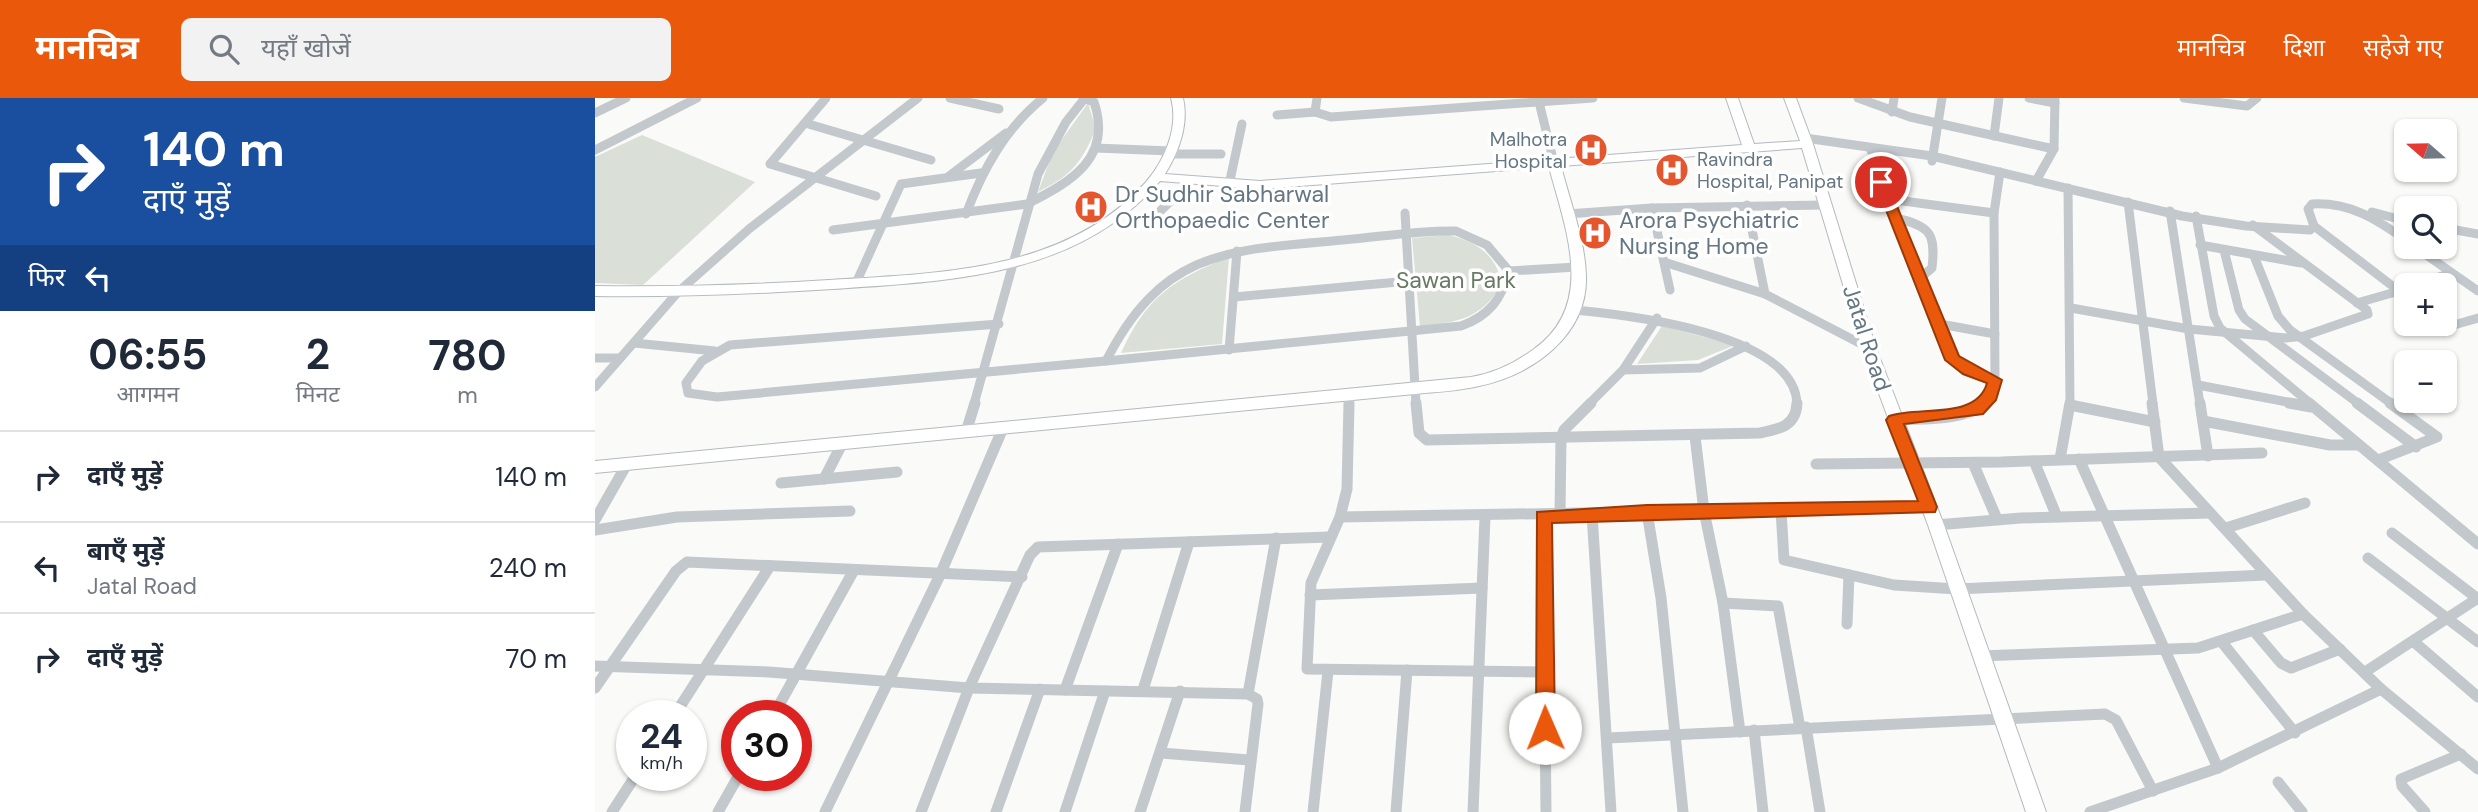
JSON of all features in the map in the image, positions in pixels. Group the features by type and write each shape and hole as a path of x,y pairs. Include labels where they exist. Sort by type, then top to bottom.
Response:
{"street":[{"path":"595,113 625,98"},
{"path":"595,150 697,98"},
{"path":"825,98 770,164 876,196"},
{"path":"595,387 678,292 812,178 918,98"},
{"path":"950,98 999,108"},
{"path":"950,176 1009,131 1043,98"},
{"path":"833,230 1027,204 1066,181 1084,165 1100,134 1094,102 1085,98 1052,143 1038,170 1027,204 999,324 966,432"},
{"path":"595,291 678,292 856,283 1013,264 1072,242 1100,226 1158,177 1171,152 1180,105 1177,98"},
{"path":"1315,112 1317,98"},
{"path":"1277,115 1315,112 1331,117 1593,98"},
{"path":"1732,98 1749,148"},
{"name":"Jatal Road","path":"1790,98 1806,141 1869,348 1894,420 1936,525 2036,812"},
{"path":"1858,98 1892,112 2054,149"},
{"path":"1892,112 1894,98"},
{"path":"1932,158 1942,98"},
{"path":"1994,136 1999,98"},
{"path":"2029,98 2055,100 2054,149 2036,181"},
{"path":"2184,98 2247,106 2252,105 2257,98"},
{"path":"595,467 1415,389 1479,381 1506,373 1548,346 1565,329 1575,310 1579,289 1567,214 1539,100"},
{"path":"805,123 931,160"},
{"path":"1229,185 1242,124"},
{"path":"966,214 981,173 1009,131"},
{"path":"1158,177 1229,185 1554,163 1806,141 1850,142 2196,216 2305,230 2313,226"},
{"path":"1806,141 1932,158"},
{"path":"1095,148 1221,154"},
{"path":"1871,150 1953,360 1968,370 1995,380"},
{"path":"1894,420 1977,410 1991,396 1995,380 1994,213 1998,172"},
{"path":"856,283 901,184 981,173"},
{"path":"1146,225 1192,180"},
{"path":"2060,460 2070,405 2068,188"},
{"path":"1888,199 1994,213"},
{"path":"2128,202 2159,457 2303,614 2381,689 2478,769"},
{"path":"2394,218 2363,210 2312,204 2308,209 2313,226 2394,284"},
{"path":"1747,205 1765,294"},
{"path":"1567,214 1652,208 1825,205"},
{"path":"1652,208 1670,290"},
{"path":"2363,210 2394,232"},
{"path":"2170,211 2208,456"},
{"path":"1405,213 1419,433 1427,440 1760,433 1792,422 1797,409 1796,393 1790,381 1746,346 1694,327 1657,318 1575,310"},
{"path":"2196,216 2216,322 2225,334 2478,544"},
{"path":"1896,219 1920,224 1931,230 1934,243 1932,268 1920,278"},
{"path":"2071,308 2225,334 2297,337 2368,314 2253,225"},
{"path":"715,351 691,373 686,383 688,393 717,397 1230,350 1412,332 1470,325 1486,316 1499,302 1509,271 1496,249 1468,234 1442,230 1237,251 1213,256 1186,269 1130,314 1117,333 1106,361"},
{"path":"2457,230 2478,234"},
{"path":"2200,245 2305,264"},
{"path":"2224,250 2241,314 2265,336 2416,447"},
{"path":"1230,350 1237,251"},
{"path":"2254,256 2278,316 2297,337 2437,436 2416,447 2378,460"},
{"path":"2432,259 2478,291"},
{"path":"1664,262 1765,294 1869,348"},
{"path":"1509,271 1577,267"},
{"path":"1234,297 1409,281"},
{"path":"2357,303 2394,293"},
{"path":"1560,515 1561,438 1570,424 1623,370 1657,318"},
{"path":"2457,324 2478,318"},
{"path":"634,343 715,351 746,343 999,324"},
{"path":"1940,324 1995,334"},
{"path":"1623,370 1700,368 1746,346"},
{"path":"595,358 620,358"},
{"path":"2198,385 2314,408"},
{"path":"1349,395 1347,489 1340,517 1315,572 1310,595 1305,665 1313,671 1545,672"},
{"path":"2070,405 2155,422"},
{"path":"2203,421 2330,445 2358,445"},
{"path":"825,812 940,575 1003,428"},
{"path":"1695,436 1704,511 1763,812"},
{"path":"824,479 842,444"},
{"path":"1816,464 1973,463 2262,453"},
{"path":"2080,459 2218,768"},
{"path":"2034,461 2057,517"},
{"path":"1973,463 1997,519"},
{"path":"595,520 627,464"},
{"path":"781,483 897,472"},
{"path":"2226,528 2305,503"},
{"path":"1340,517 1543,517 1647,512 1929,507"},
{"path":"1781,510 1784,560 1893,585 1957,589 2266,575"},
{"path":"595,530 677,517 851,511"},
{"path":"1647,512 1661,598 1683,812"},
{"path":"1936,525 1997,519 2210,513"},
{"path":"1592,514 1611,812"},
{"path":"1473,812 1485,517"},
{"path":"1543,517 1546,812"},
{"path":"2365,673 2478,598 2392,533"},
{"path":"921,812 969,688 1030,555 1038,547 1330,537"},
{"path":"1248,694 1276,538"},
{"path":"1143,690 1189,542"},
{"path":"1065,690 1118,544"},
{"path":"2368,558 2478,642"},
{"path":"595,688 680,566 695,561 1022,577"},
{"path":"684,700 769,566"},
{"path":"782,700 854,570"},
{"path":"1846,624 1849,575"},
{"path":"1310,595 1482,588"},
{"path":"1723,603 1778,606 1820,812"},
{"path":"1980,656 2198,648 2303,614"},
{"path":"2253,630 2281,663 2291,668 2340,649"},
{"path":"2221,641 2295,733"},
{"path":"2413,641 2478,697"},
{"path":"595,666 797,675 969,688 1248,694 1257,699 1258,704 1249,760 1245,812"},
{"path":"1397,812 1407,670"},
{"path":"1313,812 1328,671"},
{"path":"996,812 1040,689"},
{"path":"2090,812 2218,768 2381,689"},
{"path":"1065,812 1105,691"},
{"path":"1140,812 1180,691"},
{"path":"1608,738 2003,717 2112,715 2153,791"},
{"path":"1161,752 1249,760"},
{"path":"2417,810 2402,786 2401,779 2461,754"},
{"path":"2278,782 2302,812"},
{"path":"612,812 626,791"},
{"path":"718,812 730,791"}],"green space":[{"path":"1088,103 1096,129 1085,151 1067,174 1038,192 1053,152"},
{"path":"642,135 755,182 643,285 595,283 595,157"},
{"name":"Sawan Park","path":"1449,235 1484,251 1495,265 1502,285 1485,305 1467,317 1420,327 1412,238"},
{"path":"1229,257 1222,344 1121,353 1141,317 1164,292 1192,273"},
{"path":"1662,326 1735,345 1698,360 1637,364"}],"place":[{"name":"Malhotra Hospital","path":"1591,150"},
{"name":"Ravindra Hospital, Panipat","path":"1672,170"},
{"name":"Dr Sudhir Sabharwal Orthopaedic Center","path":"1091,207"},
{"name":"Arora Psychiatric Nursing Home","path":"1595,233"}],"route":[{"path":"1545,728 1543,517 1647,512 1929,507 1894,420 1977,410 1991,396 1995,380 1968,370 1953,360 1881,182"}]}
